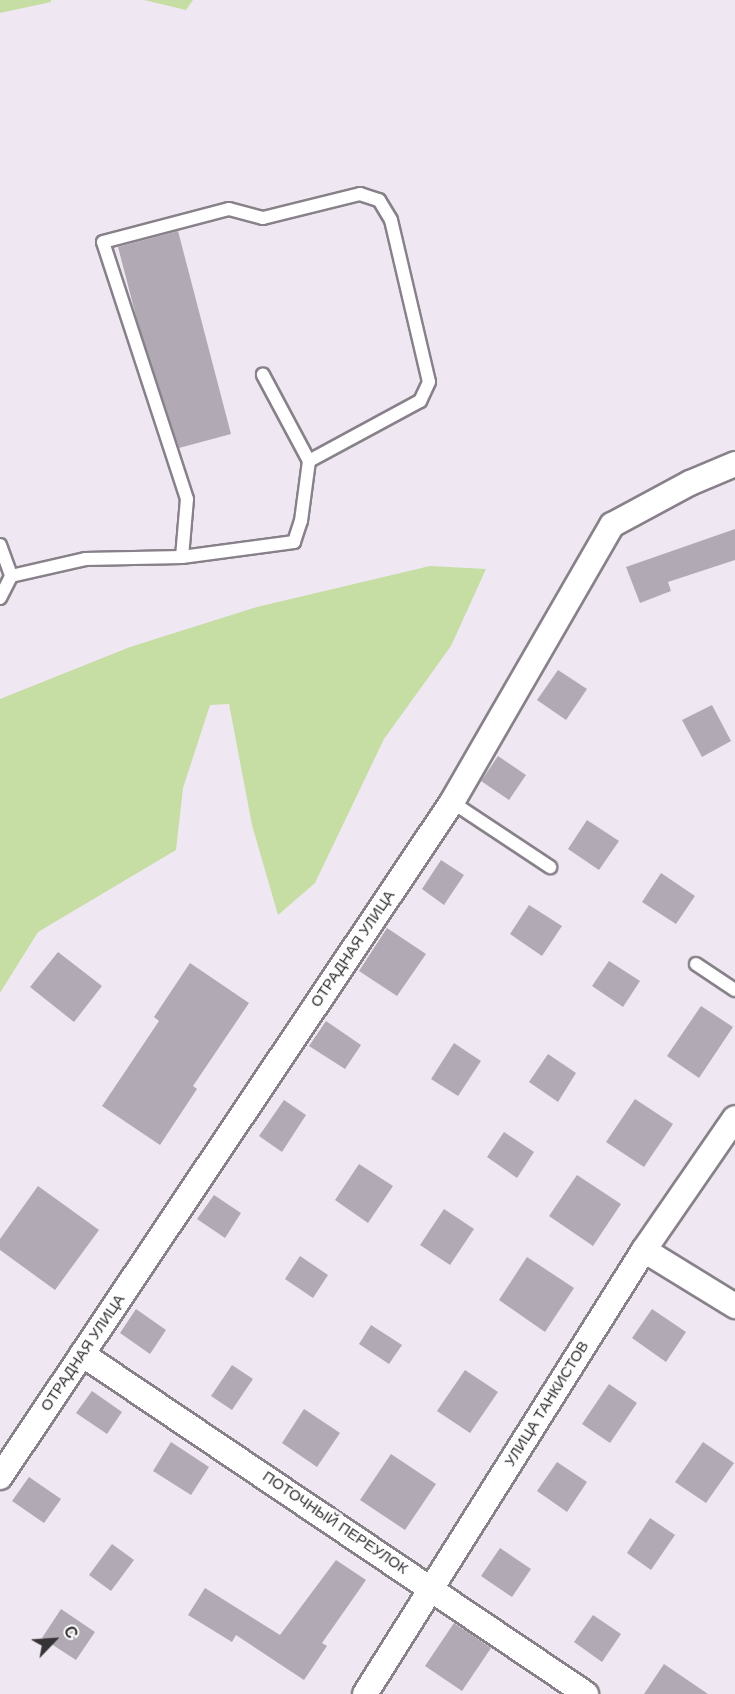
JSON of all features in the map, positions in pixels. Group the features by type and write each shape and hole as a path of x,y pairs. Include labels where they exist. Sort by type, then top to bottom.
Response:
{"street":[{"name":"ОТРАДНАЯ УЛИЦА","path":"0,1477 452,802 612,525 690,483 735,464"},
{"name":"УЛИЦА ТАНКИСТОВ","path":"365,1694 430,1587 644,1250 735,1118"},
{"path":"644,1250 735,1306"},
{"name":"ПОТОЧНЫЙ ПЕРЕУЛОК","path":"82,1354 586,1694"}],"lane":[{"path":"182,557 187,499 104,242 229,209 263,219 360,194 379,200 391,220 429,382 420,401 309,461"},
{"path":"10,576 85,559 182,557 294,542 301,521 309,461 263,375"},
{"path":"0,545 10,576 0,598"},
{"path":"452,802 550,867"},
{"path":"696,964 735,990"}],"green space":[{"path":"0,0 51,0 51,2 0,13"},
{"path":"144,0 193,0 186,10"},
{"path":"430,566 486,569 451,646 384,739 315,883 278,915 252,825 229,704 210,705 183,788 176,850 38,932 0,993 0,699 130,647 257,607"}],"building":[{"path":"178,231 231,434 179,448 137,320 118,247"},
{"path":"735,529 735,560 668,582 671,591 640,603 626,567"},
{"path":"558,670 587,689 566,720 537,700"},
{"path":"712,705 731,741 702,757 682,720"},
{"path":"498,756 526,775 509,800 481,781"},
{"path":"587,820 619,841 599,870 568,849"},
{"path":"441,860 464,875 444,905 422,889"},
{"path":"661,873 695,896 676,924 642,902"},
{"path":"529,905 562,926 542,956 510,934"},
{"path":"387,928 426,954 397,996 359,971"},
{"path":"58,952 102,986 74,1022 30,987"},
{"path":"609,961 640,981 623,1007 592,986"},
{"path":"190,963 249,1003 193,1086 197,1089 160,1145 102,1106 159,1021 154,1017"},
{"path":"701,1006 733,1027 699,1078 667,1056"},
{"path":"326,1021 361,1045 345,1069 309,1046"},
{"path":"454,1043 481,1061 458,1096 431,1079"},
{"path":"548,1054 576,1073 558,1102 529,1082"},
{"path":"635,1099 673,1124 644,1167 606,1142"},
{"path":"284,1100 306,1115 282,1152 259,1136"},
{"path":"504,1132 534,1152 517,1178 487,1157"},
{"path":"359,1164 393,1186 368,1223 335,1200"},
{"path":"577,1175 621,1204 593,1246 549,1216"},
{"path":"38,1186 99,1230 55,1290 0,1250 0,1239"},
{"path":"214,1195 241,1213 225,1238 197,1219"},
{"path":"444,1209 474,1229 450,1265 420,1245"},
{"path":"300,1256 328,1275 313,1298 285,1279"},
{"path":"527,1257 574,1288 545,1332 499,1300"},
{"path":"136,1309 166,1330 150,1354 120,1333"},
{"path":"652,1309 686,1332 666,1362 632,1338"},
{"path":"371,1325 402,1345 389,1364 359,1344"},
{"path":"232,1365 253,1379 232,1410 211,1396"},
{"path":"465,1370 498,1392 470,1433 437,1411"},
{"path":"609,1384 637,1403 610,1443 582,1424"},
{"path":"92,1391 122,1412 107,1434 76,1413"},
{"path":"304,1409 340,1433 317,1467 282,1443"},
{"path":"171,1442 209,1467 191,1495 153,1471"},
{"path":"703,1442 734,1463 706,1503 675,1482"},
{"path":"391,1454 436,1484 405,1530 360,1500"},
{"path":"557,1462 587,1482 567,1512 537,1491"},
{"path":"29,1477 61,1499 44,1523 12,1501"},
{"path":"650,1518 675,1535 651,1570 627,1553"},
{"path":"112,1544 134,1560 111,1591 89,1575"},
{"path":"500,1548 531,1569 512,1597 481,1576"},
{"path":"336,1560 366,1580 322,1643 327,1646 304,1680 236,1635 232,1642 188,1615 205,1588 280,1635"},
{"path":"61,1609 95,1632 76,1660 42,1638"},
{"path":"593,1615 621,1634 602,1662 574,1642"},
{"path":"454,1623 491,1648 462,1691 425,1666"},
{"path":"664,1664 708,1694 644,1694"}]}
